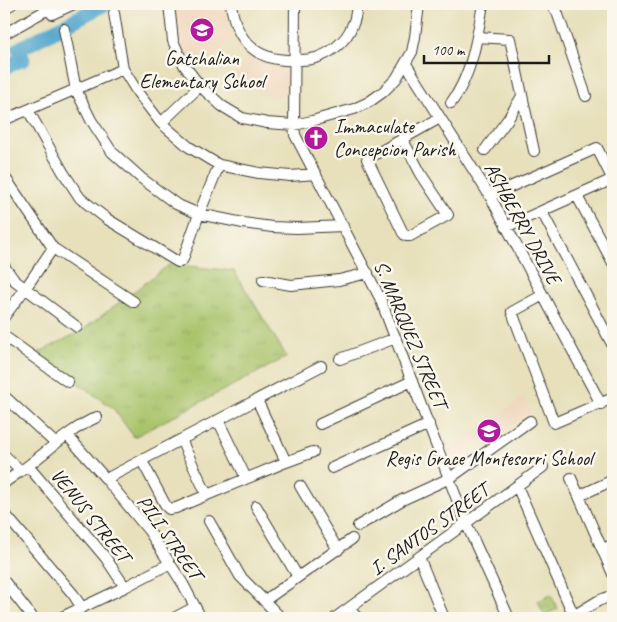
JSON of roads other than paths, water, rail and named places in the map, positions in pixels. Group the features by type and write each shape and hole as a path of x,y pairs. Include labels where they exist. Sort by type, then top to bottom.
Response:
{"street":[{"path":"4,9 12,4"},
{"path":"4,34 54,16 73,4"},
{"path":"169,4 173,41 177,53 200,86 222,106 242,118 267,123 294,125 354,109 369,102 383,92 396,79 412,52 416,37 419,4"},
{"path":"230,4 238,30 252,49 272,59 294,60 324,56 334,48 352,28 356,17 357,4"},
{"name":"S. MARQUEZ STREET","path":"295,4 295,135 380,298 466,523 509,618"},
{"path":"451,103 462,87 468,71 483,4"},
{"path":"551,4 557,12 586,96"},
{"path":"114,13 123,69 138,93 161,123 189,147 219,165 259,173 290,176 316,174"},
{"path":"54,16 76,90 91,120 112,152 141,178 176,204 199,214 272,227 343,226"},
{"path":"477,36 510,38 534,151"},
{"name":"ASHBERRY DRIVE","path":"406,64 490,196 601,404"},
{"path":"4,120 123,69"},
{"path":"161,123 200,86"},
{"path":"485,150 522,96"},
{"path":"28,110 58,164 80,198 107,219 178,262 182,261 219,165"},
{"path":"403,140 421,174 448,215 410,236 403,234 367,159 440,118"},
{"path":"490,196 597,148 613,180 506,227"},
{"path":"4,176 53,248 134,302"},
{"path":"577,196 613,263"},
{"path":"542,212 613,346"},
{"path":"4,317 53,248"},
{"path":"4,266 14,280 25,290 77,327"},
{"path":"263,280 290,285 339,280 368,273"},
{"path":"542,295 512,312 554,423 613,398"},
{"path":"4,336 68,382"},
{"path":"340,359 396,338"},
{"path":"106,479 321,366"},
{"path":"320,424 412,381"},
{"path":"4,396 55,443"},
{"path":"257,400 286,462"},
{"path":"4,483 55,443 83,423 96,417"},
{"path":"218,420 246,478"},
{"path":"358,526 402,500 450,478 530,421"},
{"path":"332,468 429,424"},
{"name":"PILI STREET","path":"67,435 148,531 183,584 201,618"},
{"path":"181,440 207,495"},
{"path":"142,461 166,506 170,509 313,452"},
{"name":"VENUS STREET","path":"4,455 25,468 105,557 125,587"},
{"name":"I. SANTOS STREET","path":"335,618 543,467"},
{"path":"571,478 613,574"},
{"path":"580,496 613,480"},
{"path":"300,486 338,550"},
{"path":"517,486 572,617 613,594"},
{"path":"256,506 298,577"},
{"path":"4,513 73,594 82,608"},
{"path":"209,521 240,576 281,618"},
{"path":"264,601 352,540"},
{"path":"602,549 613,545"},
{"path":"419,558 444,618"},
{"path":"60,618 170,564"},
{"path":"4,581 33,618"},
{"path":"174,618 195,607"},
{"path":"348,609 358,618"}],"waterway":[{"path":"4,68 23,60 19,49 105,4"}],"place":[{"name":"Gatchalian Elementary School","path":"202,30"},
{"name":"Immaculate Concepcion Parish","path":"316,138"},
{"name":"Regis Grace Montesorri School","path":"489,431"}]}
